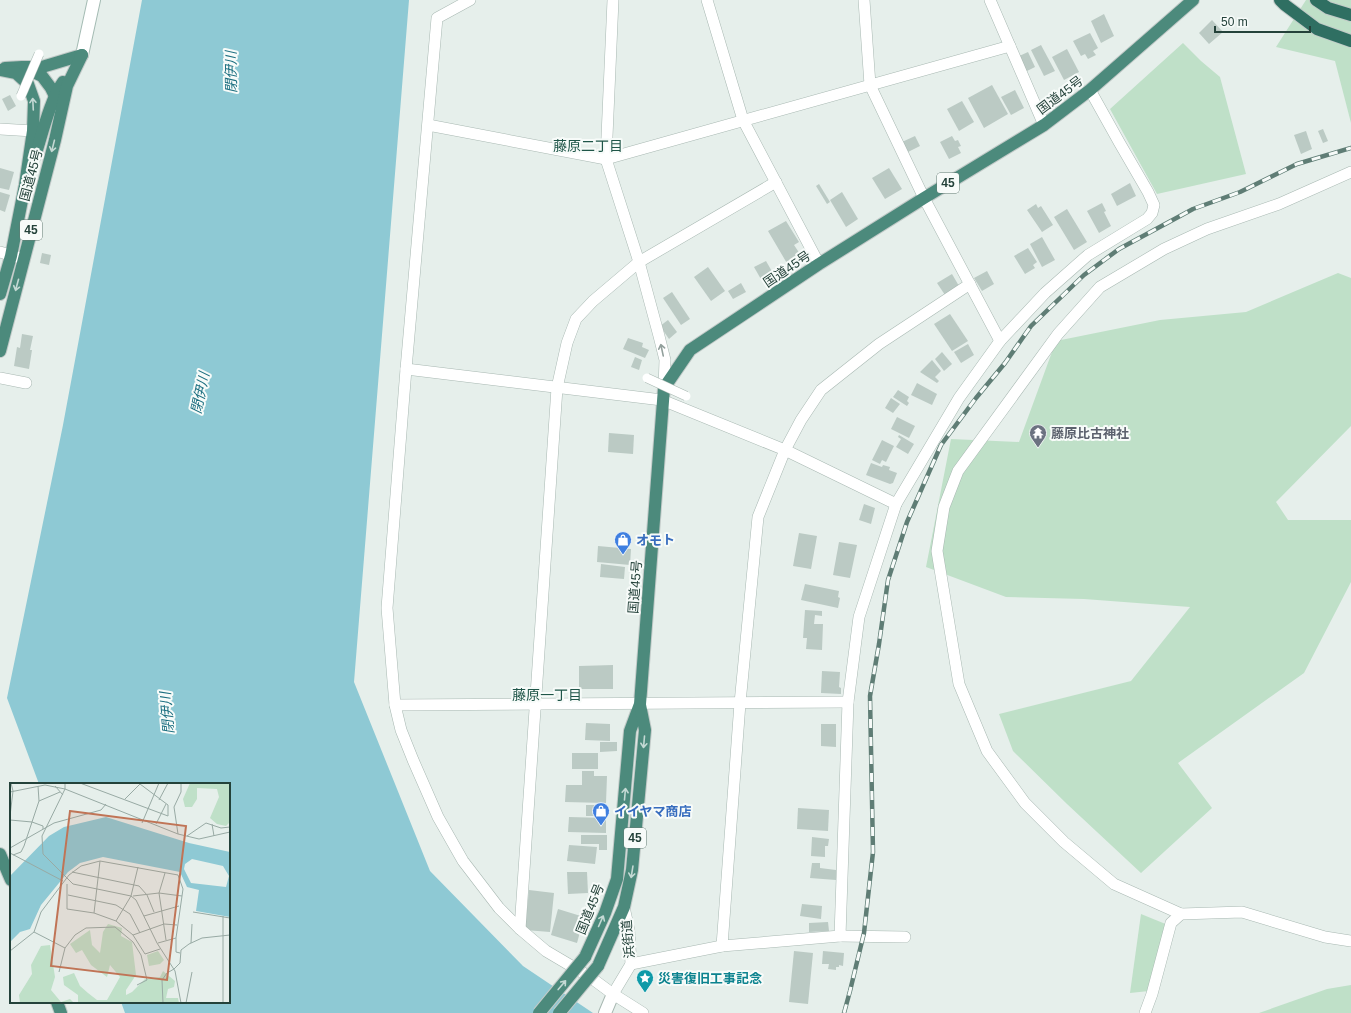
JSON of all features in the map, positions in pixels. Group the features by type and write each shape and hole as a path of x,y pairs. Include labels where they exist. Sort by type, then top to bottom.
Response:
{"highway":[{"name":"国道45号","path":"559,1013 598,966 624,907 632,870 645,730 640,704 663,394 690,350 819,264 1044,125 1090,90 1193,0"},
{"path":"1280,0 1317,29 1351,41"},
{"path":"1316,0 1328,8 1351,15"},
{"path":"0,70 22,67 42,67 82,55"},
{"name":"45","path":"26,184 58,90 82,55"},
{"path":"22,67 42,76 58,90"},
{"path":"0,70 16,73 28,84 58,90"},
{"name":"国道45号","path":"0,294 5,254 26,184 33,131 34,101 28,84"},
{"name":"国道45号","path":"0,351 55,140 62,108 58,90"},
{"name":"国道45号","path":"539,1013 586,957 605,913 617,878 630,731 640,704"},
{"path":"0,854 10,878"},
{"path":"57,1003 61,1013"}],"main road":[{"path":"82,55 94,0"},
{"name":"浜街道","path":"605,1013 613,994"}],"street":[{"path":"470,0 437,18 406,369 387,608 395,705 403,736 438,817 463,861 499,908 520,929 546,951 590,977 643,1013"},
{"path":"613,0 606,159 639,262 665,360 663,394"},
{"path":"707,0 743,120 819,264"},
{"path":"864,0 870,85 924,198 1000,341"},
{"path":"990,0 1044,125"},
{"path":"428,125 606,159 1010,46"},
{"path":"21,96 39,54"},
{"path":"840,936 848,702 859,617 896,504 959,398 1000,341 1045,293 1088,255 1146,219 1152,213 1154,205 1148,192 1118,142 1090,90"},
{"path":"0,129 33,131"},
{"path":"1351,172 1279,204 1207,229 1164,249 1100,287 1058,334 958,471 944,507 937,551 959,684 987,751 1026,803 1064,842 1114,884 1182,914 1242,912 1325,937 1351,941"},
{"path":"520,929 557,388 567,343 576,319 592,301 639,262 776,182"},
{"path":"5,254 24,259"},
{"path":"722,946 740,703 758,517 785,450 801,420 821,390 879,344 970,284"},
{"path":"406,369 557,388 663,394 785,450 896,504"},
{"path":"0,378 26,383"},
{"path":"647,378 686,396"},
{"path":"395,705 848,702"},
{"name":"浜街道","path":"613,994 631,964 629,930 624,907"},
{"path":"1145,1013 1152,994 1171,922 1182,914"},
{"path":"631,964 722,946 840,936 905,937"}],"green space":[{"path":"1306,0 1351,0 1351,123 1335,61 1276,47"},
{"path":"1183,43 1220,77 1246,174 1157,194 1110,109"},
{"path":"1338,273 1351,278 1351,426 1276,502 1288,520 1351,520 1351,582 1304,673 1178,763 1212,808 1141,873 1013,751 999,714 1131,681 1190,607 1084,599 1006,597 926,567 951,439 1019,442 1056,341 1160,320 1246,312"},
{"path":"1141,914 1168,925 1149,991 1130,993"},
{"path":"1351,985 1351,1013 1259,1013 1327,989"}],"water":[{"name":"閉伊川","path":"142,0 409,0 354,682 430,871 523,966 593,1013 125,1013 121,1003 230,1003 230,783 39,783 7,698 63,425"}],"building":[{"path":"1104,14 1114,36 1101,43 1091,21"},
{"path":"1212,20 1223,32 1209,44 1199,33"},
{"path":"1090,33 1098,48 1093,51 1096,55 1088,59 1085,54 1081,56 1073,41"},
{"path":"1041,45 1055,71 1044,76 1031,50"},
{"path":"1067,49 1079,72 1064,80 1052,57"},
{"path":"1028,52 1035,67 1025,72 1017,57"},
{"path":"992,85 1008,114 984,128 968,98"},
{"path":"1015,90 1024,108 1011,115 1001,97"},
{"path":"10,95 16,106 8,111 2,99"},
{"path":"962,101 974,122 959,131 947,109"},
{"path":"1323,129 1328,141 1323,143 1318,131"},
{"path":"1306,131 1312,149 1301,154 1294,135"},
{"path":"915,136 920,146 908,152 902,142"},
{"path":"952,136 955,141 958,140 961,146 958,147 961,153 949,159 940,142"},
{"path":"0,168 14,172 9,190 0,188"},
{"path":"889,168 902,189 885,199 872,178"},
{"path":"1130,183 1136,196 1117,206 1111,194"},
{"path":"819,184 830,202 827,204 816,186"},
{"path":"0,192 10,195 5,212 0,210"},
{"path":"842,192 858,219 846,227 830,200"},
{"path":"1102,203 1106,211 1104,212 1111,226 1099,233 1087,211"},
{"path":"1036,204 1038,208 1041,206 1053,225 1042,232 1027,210"},
{"path":"1067,209 1087,242 1074,250 1054,217"},
{"path":"786,221 799,242 794,245 802,257 788,265 768,231"},
{"path":"1042,237 1055,260 1042,267 1030,244"},
{"path":"1028,248 1037,262 1033,265 1035,268 1025,274 1014,256"},
{"path":"42,253 51,255 49,265 40,263"},
{"path":"766,261 774,275 762,281 754,267"},
{"path":"708,267 725,291 711,301 694,277"},
{"path":"987,271 994,284 982,291 974,278"},
{"path":"952,274 959,286 945,295 937,283"},
{"path":"741,283 746,292 733,299 728,291"},
{"path":"672,292 690,319 681,325 663,298"},
{"path":"950,314 968,341 952,351 934,324"},
{"path":"668,320 677,332 669,339 660,326"},
{"path":"22,334 33,336 30,350 32,350 29,369 14,366 17,347 20,348"},
{"path":"628,338 643,343 642,347 649,350 645,358 623,349"},
{"path":"968,344 974,355 961,363 954,352"},
{"path":"942,352 952,364 944,371 935,359"},
{"path":"635,357 642,360 639,370 631,367"},
{"path":"932,360 941,371 935,377 939,381 937,383 920,372"},
{"path":"917,383 937,394 932,405 911,395"},
{"path":"898,390 909,397 907,401 909,403 907,406 893,397"},
{"path":"891,398 900,404 893,413 885,408"},
{"path":"897,417 915,426 909,438 891,429"},
{"path":"609,433 634,435 633,454 608,452"},
{"path":"899,435 914,444 908,454 896,447 901,439 898,437"},
{"path":"882,440 894,446 886,462 882,460 880,464 872,460"},
{"path":"871,463 882,467 883,465 890,467 889,470 897,473 893,483 890,484 866,475"},
{"path":"864,504 875,508 871,524 859,520"},
{"path":"799,533 817,536 811,569 793,566"},
{"path":"839,542 857,545 850,578 833,575"},
{"path":"598,546 631,549 630,565 597,562"},
{"path":"601,564 625,567 624,579 600,577"},
{"path":"805,584 839,591 838,597 840,598 838,608 801,600"},
{"path":"805,610 822,611 822,616 815,615 814,624 823,624 822,650 806,649 807,638 803,638"},
{"path":"613,665 613,689 579,689 579,666"},
{"path":"822,671 840,672 839,687 841,688 841,694 821,693"},
{"path":"586,723 610,724 610,741 585,740"},
{"path":"821,724 836,724 836,747 821,746"},
{"path":"600,742 617,742 617,751 600,752"},
{"path":"572,753 598,753 598,769 572,769"},
{"path":"582,771 594,771 594,776 607,776 606,803 565,802 566,785 582,785"},
{"path":"586,805 607,805 607,816 586,816"},
{"path":"798,808 829,810 828,831 797,829"},
{"path":"569,817 606,818 606,833 568,832"},
{"path":"581,835 607,835 607,850 599,850 599,844 581,844"},
{"path":"812,837 829,839 828,846 825,846 825,857 811,856"},
{"path":"569,845 597,847 595,864 567,861"},
{"path":"812,863 820,863 820,868 836,870 836,880 810,878"},
{"path":"567,872 587,872 588,893 568,894"},
{"path":"529,890 554,893 550,932 525,930"},
{"path":"802,904 822,906 821,919 800,916"},
{"path":"558,909 584,917 577,943 551,935"},
{"path":"828,922 829,931 809,932 809,923"},
{"path":"794,951 813,953 808,1004 789,1002"},
{"path":"823,951 844,953 843,966 839,965 839,967 836,967 836,970 828,969 829,964 822,964"}],"railway":[{"path":"844,1013 864,933 873,852 870,696 888,580 907,522 941,445 976,398 1005,363 1031,326 1084,275 1119,249 1193,209 1240,192 1297,164 1351,148"}],"place":[{"name":"藤原比古神社","path":"1038,448"},
{"name":"オモト","path":"623,555"},
{"name":"イイヤマ商店","path":"601,826"},
{"name":"災害復旧工事記念","path":"645,993"}],"district":[{"name":"藤原二丁目","path":"588,146"},
{"name":"藤原一丁目","path":"547,695"}]}
